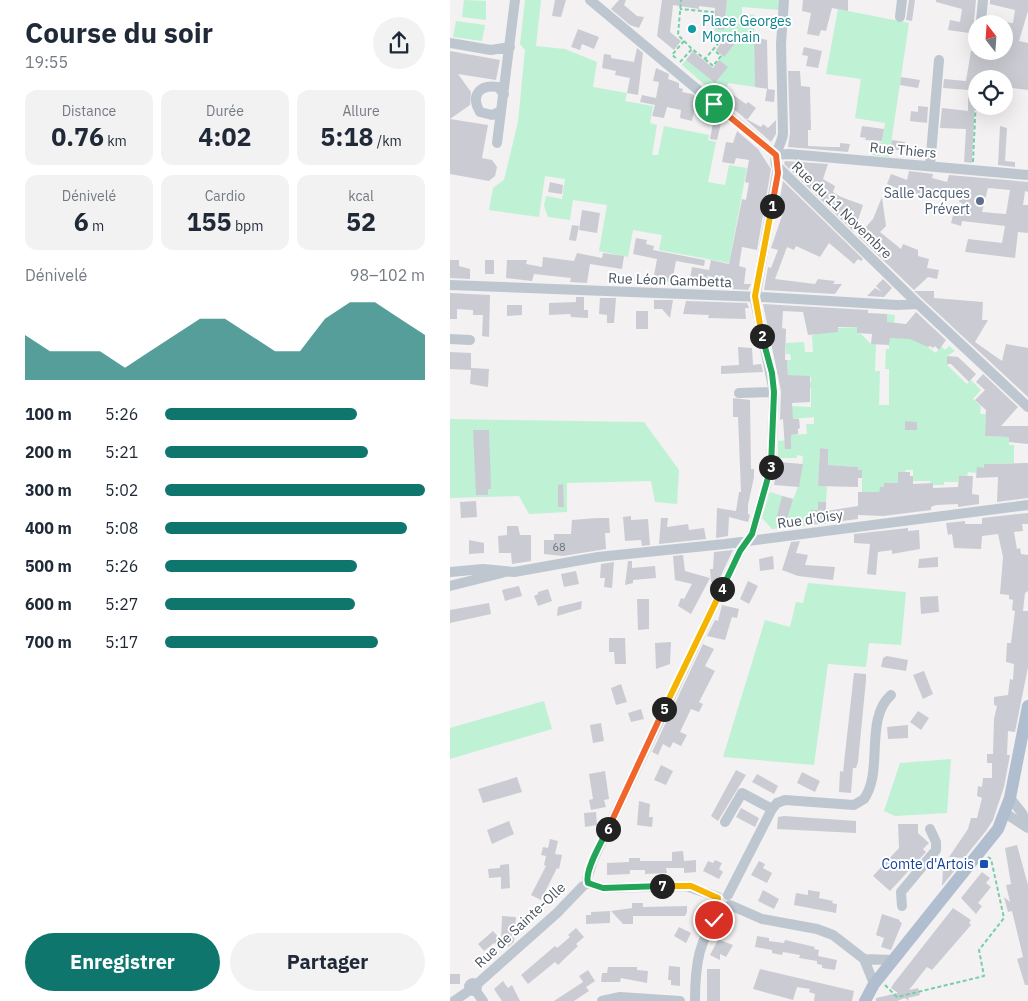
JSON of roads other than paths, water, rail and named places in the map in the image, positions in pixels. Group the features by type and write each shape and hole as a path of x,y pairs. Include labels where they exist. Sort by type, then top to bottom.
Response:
{"main road":[{"path":"865,1001 876,982 893,960 998,829 1010,798 1028,706"}],"street":[{"path":"497,143 515,0"},
{"name":"Rue du 11 Novembre","path":"590,0 776,155 775,162 778,167 918,304 1028,407"},
{"path":"776,155 782,142 783,133 781,44 784,0"},
{"path":"900,17 902,0"},
{"path":"982,15 983,0"},
{"path":"450,43 491,50 510,47"},
{"path":"930,166 939,60"},
{"path":"502,111 492,115 480,112 477,107 477,96 480,89 485,86 498,87 504,94"},
{"name":"Rue Thiers","path":"776,155 789,154 1028,175"},
{"path":"755,296 778,167"},
{"name":"Rue Léon Gambetta","path":"450,284 755,296 897,305 918,304"},
{"name":"Rue de Sainte-Olle","path":"454,1001 474,988 586,883 593,860 665,708 740,551 752,534 772,462 774,392 755,296"},
{"path":"450,339 470,340"},
{"path":"739,393 774,392"},
{"name":"Rue d'Oisy","path":"450,586 508,572 598,557 747,541 1028,505"},
{"name":"Rue d'Oisy","path":"450,572 483,569 508,572"},
{"path":"696,1001 698,952 772,809 785,800 854,805 864,799 872,774 880,709 891,695"},
{"path":"724,822 742,793 772,809"},
{"path":"1010,798 1022,814 1028,827"},
{"path":"1005,813 1028,827"},
{"path":"902,906 901,892 936,850 936,842 930,829"},
{"path":"586,883 603,888 686,886 762,919 828,933 864,959 876,982"},
{"path":"864,959 893,960"},
{"path":"474,988 483,1001"},
{"path":"602,1001 614,999 680,1001"}],"place":[{"name":"Place Georges Morchain","path":"692,29"},
{"name":"Salle Jacques Prévert","path":"980,201"},
{"name":"Comte d'Artois","path":"984,864"}]}
